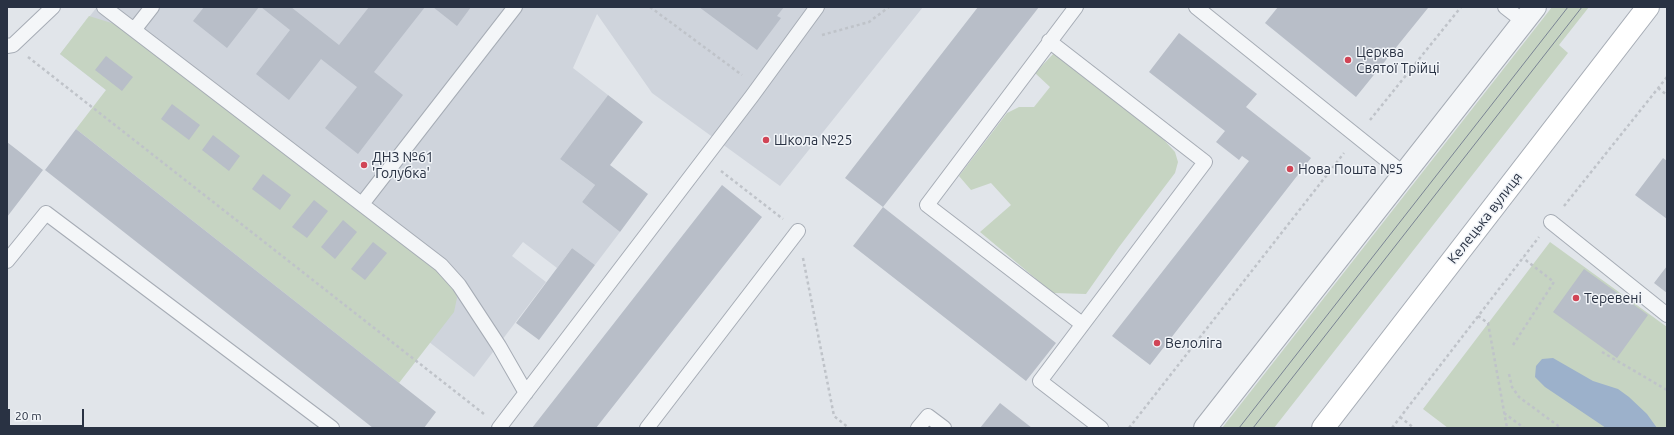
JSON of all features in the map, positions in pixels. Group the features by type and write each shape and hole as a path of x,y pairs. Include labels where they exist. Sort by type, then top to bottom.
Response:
{"main road":[{"name":"Келецька вулиця","path":"1323,428 1648,7"}],"street":[{"path":"1205,428 1529,14"}],"lane":[{"path":"10,45 53,7"},
{"path":"104,7 441,265 454,278 498,346 526,393"},
{"path":"134,30 152,7"},
{"path":"362,204 515,7"},
{"path":"500,427 817,7"},
{"path":"1076,7 927,205 1082,324"},
{"path":"1196,7 1404,174"},
{"path":"1505,7 1529,14"},
{"path":"1049,42 1205,162 1040,381 1101,428"},
{"path":"7,260 46,213 332,428"},
{"path":"1551,222 1667,314"},
{"path":"647,428 798,231"},
{"path":"918,428 928,416 944,428"}],"path":[{"path":"650,7 758,87"},
{"path":"790,44 869,22 889,7"},
{"path":"1129,428 1461,7"},
{"path":"10,45 500,427"},
{"path":"1392,428 1551,222 1667,77"},
{"path":"1658,88 1667,94"},
{"path":"704,158 798,231 834,416 849,428"},
{"path":"1513,345 1554,282 1523,258"},
{"path":"1478,316 1488,324 1507,428"},
{"path":"1602,352 1667,390"},
{"path":"1509,374 1512,388 1519,397 1561,428"},
{"path":"1504,413 1524,428"},
{"path":"1400,417 1414,428"}],"shaded area":[{"name":"ДНЗ №61 'Голубка'","path":"97,7 923,7 780,186 652,93 597,14 573,68 608,95 560,159 595,185 582,202 620,232 595,265 572,248 557,268 523,242 512,256 546,282 474,377 60,54"}],"green space":[{"path":"1552,7 1589,7 1559,45 1568,53 1274,428 1222,428"},
{"path":"89,16 134,30 454,284 457,298 454,312 399,383 76,129 106,90 60,54"},
{"path":"1055,52 1154,129 1175,152 1178,162 1175,173 1119,247 1086,294 1053,293 980,232 1011,205 991,183 971,190 959,176 1007,113 1019,107 1034,107 1050,87 1035,73"},
{"path":"1550,242 1667,327 1667,428 1448,428 1423,409"}],"water":[{"path":"1553,358 1593,381 1618,389 1647,414 1657,428 1606,428 1545,387 1535,377 1536,366 1542,359"}],"building":[{"path":"204,7 259,7 227,48 193,21"},
{"path":"261,7 291,7 339,45 369,7 425,7 374,72 403,95 358,154 325,128 357,87 321,59 289,100 256,74 290,30"},
{"path":"433,7 471,7 457,26"},
{"path":"699,7 784,7 777,16 781,18 757,50"},
{"path":"978,7 1039,7 883,207 845,178"},
{"name":"Церква Святої Трійці","path":"1278,7 1428,8 1356,97 1265,23"},
{"path":"1179,33 1257,94 1246,107 1311,158 1150,365 1112,336 1249,161 1242,156 1239,160 1216,142 1225,131 1149,72"},
{"path":"106,56 133,77 122,91 95,70"},
{"path":"608,95 643,122 610,165 648,194 620,232 582,202 595,185 560,159"},
{"path":"172,104 200,125 189,140 161,119"},
{"path":"76,129 436,412 424,428 373,428 45,170"},
{"path":"213,135 240,156 229,171 202,150"},
{"path":"7,142 43,170 7,217"},
{"path":"1663,158 1667,161 1667,219 1635,195"},
{"path":"263,174 291,195 280,210 252,189"},
{"path":"722,185 762,217 596,428 532,428"},
{"path":"314,200 328,211 307,238 292,227"},
{"path":"883,207 1056,343 1026,381 853,246"},
{"path":"343,220 357,232 335,259 321,247"},
{"path":"373,242 387,253 365,280 351,269"},
{"path":"572,248 595,265 539,340 516,323"},
{"path":"1667,266 1667,293 1654,283"},
{"path":"1584,269 1648,315 1617,358 1553,312"},
{"path":"1000,403 1032,428 980,428"}],"tram line":[{"path":"1239,428 1568,7"},
{"path":"1253,428 1582,7"}],"place":[{"name":"Церква Святої Трійці","path":"1348,60"},
{"name":"Школа №25","path":"766,140"},
{"name":"ДНЗ №61 'Голубка'","path":"364,165"},
{"name":"Нова Пошта №5","path":"1290,169"},
{"name":"Теревені","path":"1576,298"},
{"name":"Велоліга","path":"1157,343"}]}
